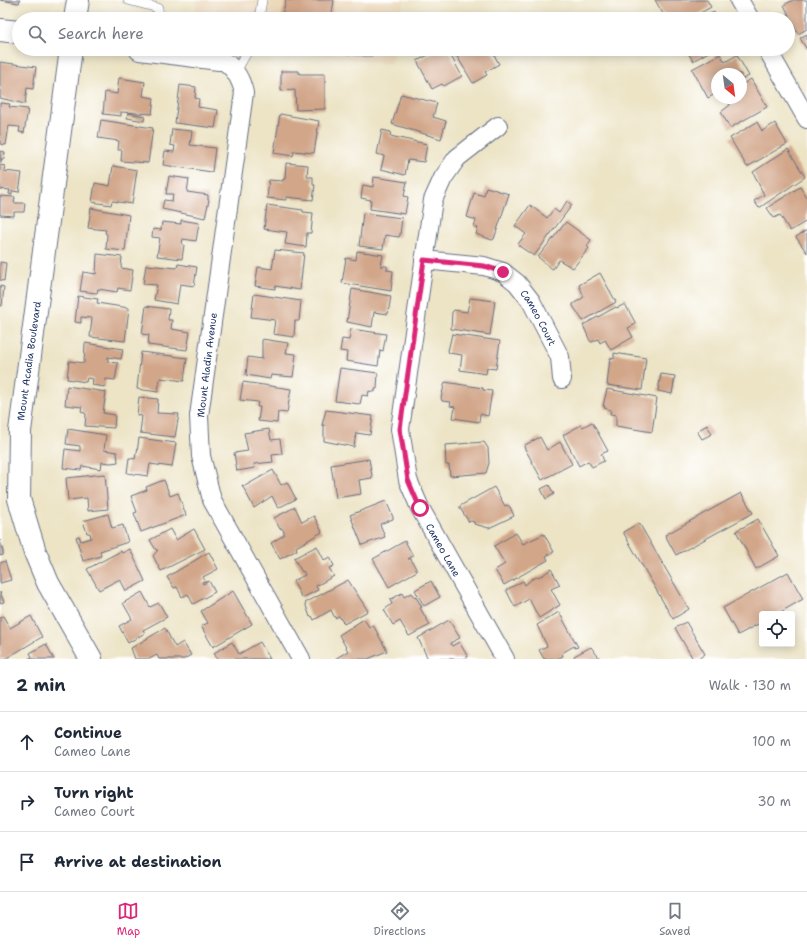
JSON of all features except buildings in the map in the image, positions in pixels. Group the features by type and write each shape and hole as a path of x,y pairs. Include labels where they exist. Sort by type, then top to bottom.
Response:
{"main road":[{"path":"76,12 78,0"},
{"path":"0,30 12,31"},
{"name":"Mount Acadia Boulevard","path":"70,56 20,431 19,499 35,552 48,583 91,659"},
{"path":"181,56 227,66"}],"street":[{"path":"740,0 746,12"},
{"path":"771,56 807,119"},
{"name":"Mount Aladin Avenue","path":"227,66 242,82 244,93 199,416 201,456 212,500 301,659"},
{"name":"Cameo Lane","path":"498,126 457,158 443,178 433,200 400,429 408,480 420,508 505,659"},
{"name":"Cameo Court","path":"424,260 484,266 503,272 517,283 531,301 560,357 562,379"}],"lane":[{"path":"128,0 158,8 158,12"},
{"path":"260,12 262,0"},
{"path":"227,66 240,56"}],"shaded area":[{"path":"197,0 404,0 401,12 195,12"},
{"path":"329,56 393,56 391,64"}],"route":[{"path":"420,508 408,480 400,429 424,260 484,266 503,272"}]}
